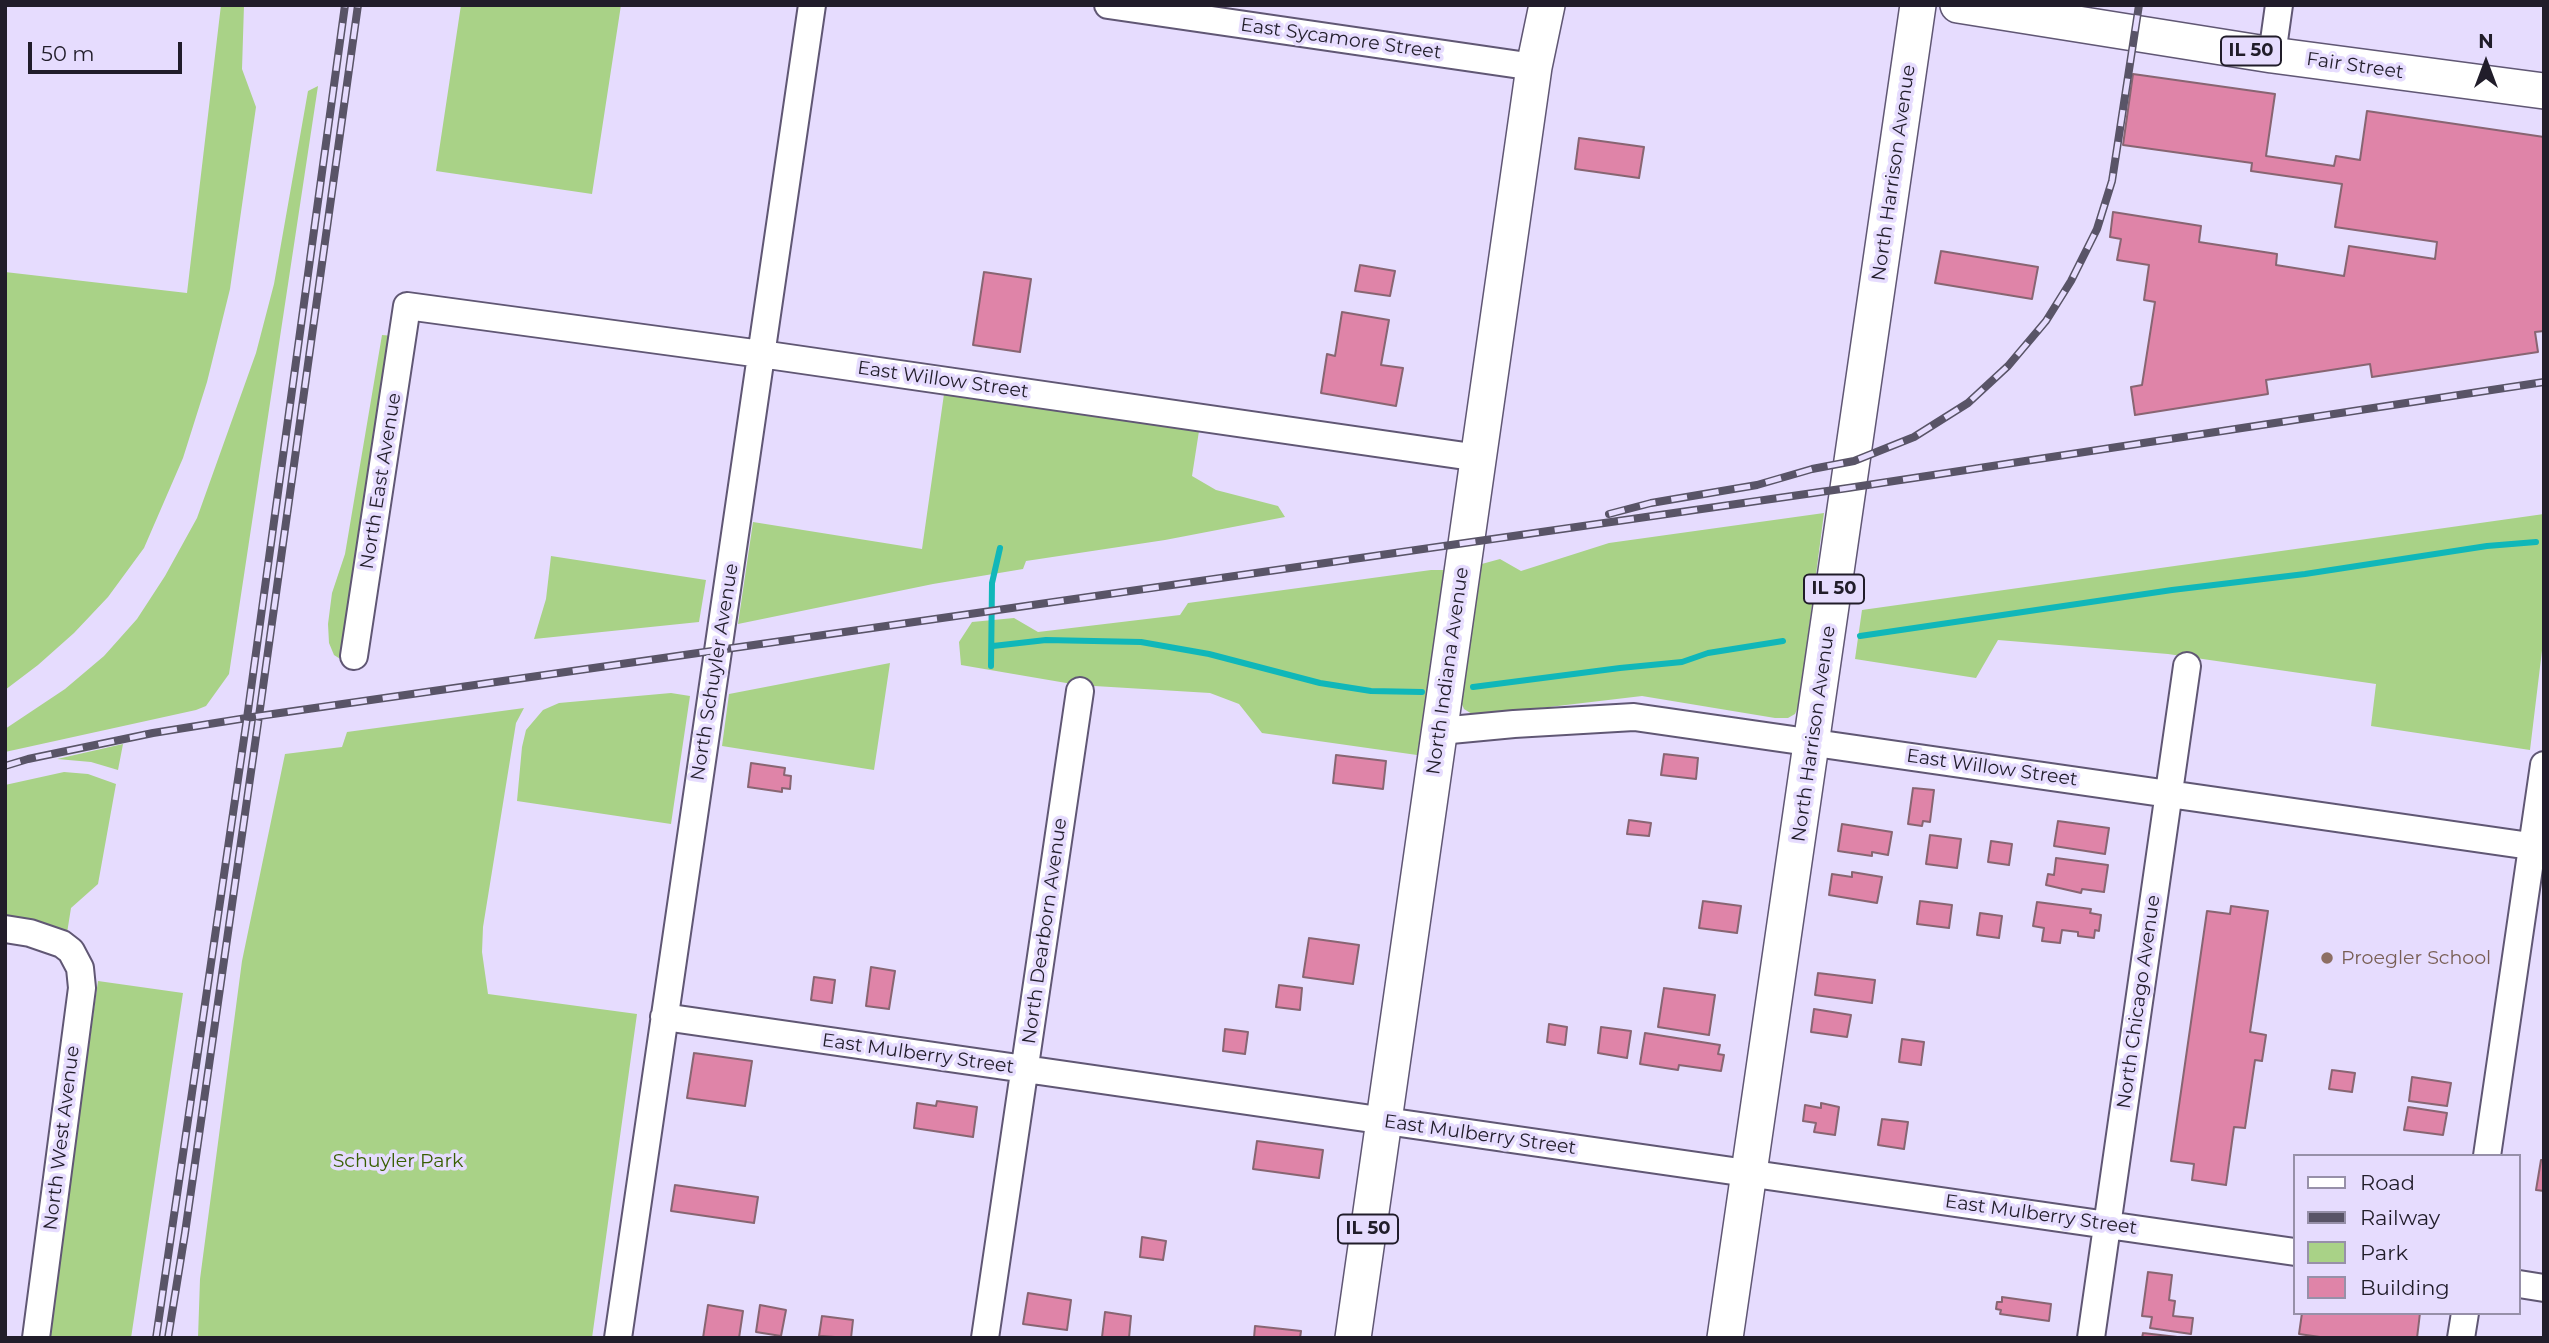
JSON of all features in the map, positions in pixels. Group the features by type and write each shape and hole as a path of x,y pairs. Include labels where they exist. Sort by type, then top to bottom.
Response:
{"main road":[{"name":"North Indiana Avenue","path":"1353,1338 1534,67 1547,5"},
{"name":"North Harrison Avenue","path":"1725,1338 1918,5"},
{"name":"Fair Street","path":"1958,5 2272,55 2544,91"}],"street":[{"name":"North Schuyler Avenue","path":"618,1338 812,5"},
{"name":"East Sycamore Street","path":"1108,5 1534,67"},
{"path":"2272,55 2279,5"},
{"name":"East Willow Street","path":"407,306 761,354 1479,458"},
{"name":"North East Avenue","path":"354,656 407,306"},
{"name":"North Chicago Avenue","path":"2091,1338 2186,666"},
{"name":"North Dearborn Avenue","path":"985,1338 1080,691"},
{"name":"East Willow Street","path":"1440,731 1634,717 2538,847"},
{"path":"2487,1154 2538,847 2544,765"},
{"name":"North West Avenue","path":"5,929 30,933 62,944 71,951 80,968 82,988 36,1338"},
{"name":"East Mulberry Street","path":"664,1017 2294,1252"},
{"path":"2521,1284 2544,1288"},
{"path":"2461,1338 2465,1315"}],"green space":[{"path":"221,5 244,5 242,69 256,107 230,289 207,382 183,458 144,548 108,597 74,633 5,690 5,272 187,293"},
{"path":"461,5 621,5 592,194 436,171"},
{"path":"318,86 229,674 206,706 196,710 5,752 5,729 65,689 104,656 137,619 165,576 197,518 256,353 274,284 308,91"},
{"path":"382,335 394,336 345,662 334,655 329,643 328,624 332,593 345,554"},
{"path":"944,394 1199,431 1192,476 1216,490 1278,506 1285,517 1165,540 1026,561 1023,569 933,584 738,624 753,522 922,549"},
{"path":"1824,513 1799,705 1795,714 1788,718 1642,696 1490,714 1472,714 1464,709 1460,700 1478,565 1500,559 1521,571 1609,543"},
{"path":"2544,514 2544,634 2530,750 2371,726 2376,684 2168,654 1998,640 1976,678 1855,659 1862,610"},
{"path":"551,556 706,580 699,622 534,639 546,599"},
{"path":"1431,570 1450,570 1424,756 1262,733 1239,704 1210,693 1078,685 961,665 959,642 972,622 1014,618 1038,632 1180,615 1188,603"},
{"path":"890,663 874,770 722,746 729,694"},
{"path":"671,693 690,696 671,824 517,801 526,730 543,710 559,703"},
{"name":"Schuyler Park","path":"524,708 516,723 483,927 482,952 488,994 637,1014 592,1338 198,1338 200,1279 242,961 285,754 342,747 347,732"},
{"path":"123,744 118,770 91,762 57,759"},
{"path":"64,772 88,774 116,784 98,884 71,908 67,933 5,924 5,785"},
{"path":"98,981 183,993 131,1338 48,1338"}],"building":[{"path":"2133,74 2275,94 2266,156 2334,166 2336,156 2360,160 2367,111 2544,137 2544,331 2535,332 2538,352 2372,377 2370,364 2266,380 2268,394 2135,415 2131,387 2142,385 2155,302 2144,300 2149,265 2117,260 2121,239 2110,237 2113,212 2201,226 2199,242 2277,254 2276,265 2344,276 2349,246 2435,259 2437,242 2335,227 2342,184 2251,171 2252,163 2123,145"},
{"path":"1579,138 1644,147 1639,178 1575,169"},
{"path":"1941,251 2038,267 2032,299 1935,283"},
{"path":"1360,265 1395,271 1390,296 1355,291"},
{"path":"984,272 1031,279 1020,352 973,345"},
{"path":"1342,312 1389,320 1381,365 1403,368 1396,406 1321,393 1327,354 1335,356"},
{"path":"1664,754 1698,758 1696,779 1661,775"},
{"path":"1336,755 1386,761 1383,789 1333,783"},
{"path":"751,763 785,768 784,775 791,776 790,789 782,788 782,792 748,787"},
{"path":"1913,788 1934,790 1930,822 1923,821 1922,826 1908,824"},
{"path":"1629,820 1651,823 1649,836 1627,834"},
{"path":"2058,821 2109,828 2105,854 2054,846"},
{"path":"1842,824 1892,832 1888,855 1872,852 1872,856 1838,851"},
{"path":"1930,835 1961,839 1957,868 1926,864"},
{"path":"1991,841 2012,844 2009,865 1988,862"},
{"path":"2056,858 2108,865 2104,892 2082,889 2081,893 2046,885 2048,874 2054,875"},
{"path":"1852,872 1882,877 1877,903 1829,895 1832,874 1852,877"},
{"path":"1703,901 1741,906 1737,933 1699,928"},
{"path":"1920,901 1952,905 1949,928 1917,924"},
{"path":"2037,902 2091,909 2090,913 2101,915 2099,931 2095,930 2094,938 2062,930 2060,943 2042,941 2044,928 2033,926"},
{"path":"2231,906 2268,911 2250,1032 2266,1035 2262,1061 2255,1060 2245,1128 2234,1127 2226,1185 2192,1180 2194,1164 2171,1161 2207,911 2230,914"},
{"path":"1980,913 2002,916 1999,938 1977,935"},
{"path":"1309,938 1359,945 1353,984 1303,977"},
{"path":"871,967 895,971 889,1009 866,1006"},
{"path":"1818,973 1875,980 1872,1003 1815,995"},
{"path":"814,977 835,980 832,1003 811,1000"},
{"path":"1279,985 1302,988 1300,1010 1276,1007"},
{"path":"1664,988 1715,995 1709,1035 1658,1027"},
{"path":"1814,1009 1851,1015 1847,1037 1811,1032"},
{"path":"1549,1024 1567,1027 1565,1045 1547,1042"},
{"path":"1601,1027 1631,1031 1627,1058 1598,1053"},
{"path":"1225,1029 1248,1032 1245,1054 1223,1051"},
{"path":"1645,1033 1720,1045 1718,1054 1724,1055 1721,1071 1679,1065 1678,1070 1640,1064"},
{"path":"1902,1039 1924,1042 1921,1065 1899,1062"},
{"path":"694,1053 752,1061 745,1106 687,1098"},
{"path":"2332,1070 2355,1073 2352,1092 2329,1089"},
{"path":"2412,1077 2451,1083 2447,1106 2409,1101"},
{"path":"937,1101 977,1107 973,1137 914,1128 917,1103 936,1106"},
{"path":"1821,1103 1839,1107 1835,1135 1814,1132 1816,1123 1803,1121 1805,1105 1821,1108"},
{"path":"2408,1107 2447,1113 2443,1135 2404,1130"},
{"path":"1882,1119 1908,1122 1904,1149 1878,1145"},
{"path":"1257,1141 1323,1150 1319,1178 1253,1169"},
{"path":"2541,1160 2544,1160 2544,1191 2536,1190"},
{"path":"675,1185 758,1197 754,1223 671,1211"},
{"path":"1142,1237 1166,1241 1163,1260 1140,1257"},
{"path":"2148,1272 2172,1275 2169,1300 2175,1301 2173,1316 2193,1318 2191,1334 2150,1328 2152,1317 2142,1316"},
{"path":"1028,1293 1071,1300 1067,1330 1023,1324"},
{"path":"2002,1297 2051,1304 2049,1321 2000,1314 2001,1310 1996,1309 1997,1302 2002,1302"},
{"path":"708,1305 743,1311 739,1338 703,1338"},
{"path":"760,1305 786,1310 781,1336 756,1332"},
{"path":"1105,1312 1131,1316 1129,1338 1102,1337"},
{"path":"2302,1315 2420,1315 2417,1338 2327,1338 2299,1334"},
{"path":"822,1316 853,1320 851,1338 819,1336"},
{"path":"1255,1326 1301,1331 1300,1338 1254,1338"},
{"path":"2143,1333 2186,1338 2142,1338"}],"waterway":[{"path":"1860,636 2487,546 2536,542"},
{"path":"991,666 992,583 1000,548"},
{"path":"993,646 1046,640 1141,642 1209,654 1320,683 1371,691 1422,692"},
{"path":"1473,687 1682,662 1708,653 1783,641"}],"railway":[{"path":"156,1338 247,718 345,5"},
{"path":"168,1338 259,716 358,5"},
{"path":"1609,514 1651,503 1757,485 1812,469 1854,461 1914,437 1968,403 2008,366 2046,321 2071,281 2097,229 2112,181 2139,5"},
{"path":"5,766 153,733 259,716 1848,488 2544,382"}],"place":[{"name":"Proegler School","path":"2327,958"}]}
